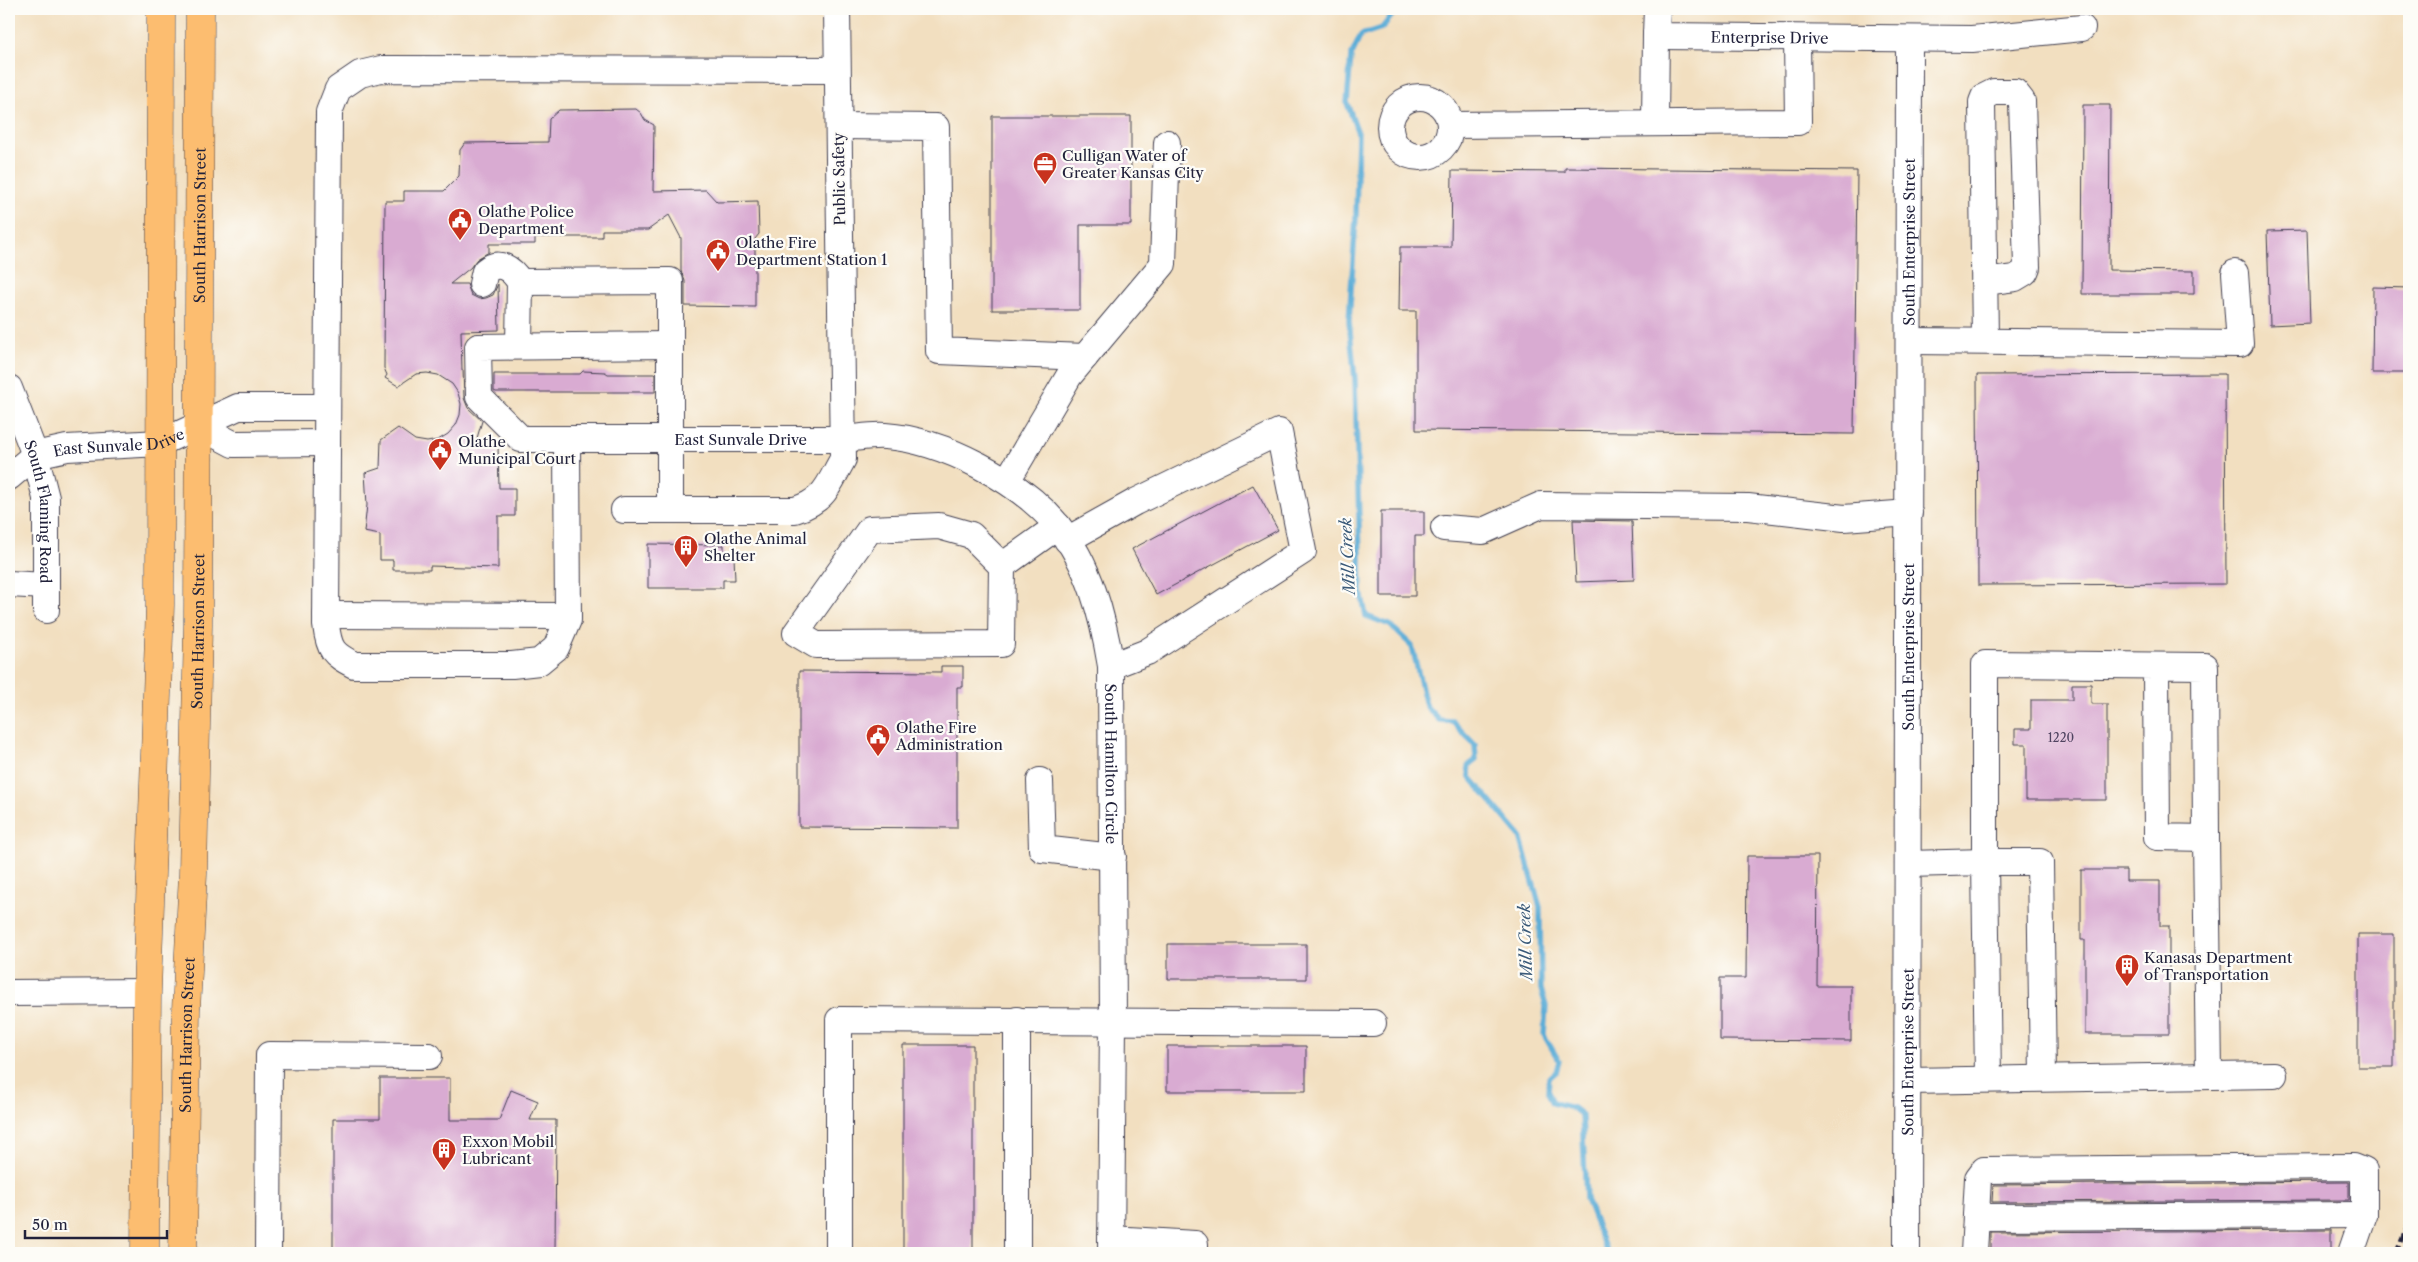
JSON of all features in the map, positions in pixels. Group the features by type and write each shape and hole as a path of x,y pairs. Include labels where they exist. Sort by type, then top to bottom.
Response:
{"highway":[{"name":"South Harrison Street","path":"183,1253 186,1020 193,874 198,625 200,9"},
{"path":"146,1253 147,992 160,604 160,11"}],"street":[{"name":"Public Safety","path":"624,510 795,510 809,506 822,497 842,459 837,9"},
{"path":"1655,122 1656,9"},
{"name":"Enterprise Drive","path":"1656,34 1660,36 1972,40 2082,28"},
{"path":"1450,125 1798,122 1797,38"},
{"name":"South Enterprise Street","path":"1907,1253 1909,40"},
{"path":"567,440 568,616 556,648 539,662 512,665 354,665 336,656 328,639 326,615 326,443 329,112 338,88 360,74 381,69 837,70"},
{"path":"1984,282 2015,278 2025,272 2027,267 2022,101 2015,92 1994,92 1984,97 1982,102 1984,282 1985,341"},
{"path":"838,126 936,127 939,351 1085,357"},
{"path":"1007,481 1069,376 1163,264 1167,143"},
{"path":"482,284 485,270 496,266 508,267 520,282 518,346 670,345"},
{"path":"1909,340 2240,344 2234,273"},
{"path":"520,282 670,281 670,510"},
{"name":"East Sunvale Drive","path":"518,346 478,347 479,397 521,439 843,439"},
{"name":"South Flaming Road","path":"9,388 35,455 46,498 46,598 9,584"},
{"name":"East Sunvale Drive","path":"35,455 67,448 160,443 238,407 327,407"},
{"name":"East Sunvale Drive","path":"199,426 233,444 326,443"},
{"path":"1002,566 1063,533 1135,502 1279,432 1303,551 1147,652 1111,666"},
{"name":"South Hamilton Circle","path":"843,439 885,436 918,443 956,455 1007,481 1032,500 1063,533 1093,591 1104,628 1111,666 1113,1021 1111,1246"},
{"path":"9,477 35,455"},
{"path":"1444,528 1483,531 1542,505 1748,507 1844,518 1909,513"},
{"path":"939,526 971,535 1002,566 1001,644 816,645 796,633 870,529 939,526"},
{"path":"326,615 568,616"},
{"path":"1988,1080 1984,862 1985,664 2205,666 2209,1076"},
{"path":"2156,666 2157,837 2206,838"},
{"path":"1040,781 1042,849 1112,857"},
{"path":"1908,864 2040,862 2043,1078"},
{"path":"9,994 147,992"},
{"path":"840,1253 838,1020 1373,1023"},
{"path":"1017,1020 1017,1253"},
{"path":"268,1253 269,1055 429,1056"},
{"path":"1908,1081 2274,1075"},
{"path":"1974,1253 1978,1178 1984,1170 2354,1167 2364,1171 2364,1215 2351,1253"},
{"path":"1976,1217 2364,1215"},
{"path":"1111,1246 1196,1244 1196,1253"}],"building":[{"path":"2083,105 2110,105 2109,270 2194,271 2194,294 2082,294"},
{"path":"636,109 645,120 654,125 653,191 706,190 717,202 758,201 759,234 755,239 755,307 685,306 685,281 681,271 681,238 669,215 648,230 602,230 602,237 535,237 535,244 489,244 489,252 477,259 470,268 450,284 467,284 471,295 479,299 493,295 498,284 499,330 461,331 464,398 468,408 482,421 475,445 498,445 499,488 515,488 515,516 498,516 498,568 430,566 430,570 393,570 393,560 380,560 380,535 364,532 367,505 365,473 380,468 381,440 398,428 415,440 427,442 438,440 448,434 456,425 460,415 461,404 458,393 452,384 438,375 416,374 398,386 385,378 387,375 384,368 385,201 404,201 404,191 444,191 459,176 460,150 465,143 548,142 549,119 559,110"},
{"path":"992,116 1131,116 1131,225 1080,225 1080,310 992,310"},
{"path":"1565,168 1857,171 1854,434 1416,430 1416,311 1399,311 1400,247 1451,247 1452,171 1565,172"},
{"path":"2307,230 2310,323 2270,325 2267,231"},
{"path":"2373,287 2409,288 2408,373 2372,373"},
{"path":"583,371 605,372 608,374 655,374 655,392 494,391 494,374 580,374"},
{"path":"2225,374 2226,584 1978,585 1977,375"},
{"path":"1253,485 1278,530 1156,595 1132,549"},
{"path":"1381,511 1424,511 1424,536 1415,536 1415,596 1381,596"},
{"path":"1573,520 1632,521 1634,580 1576,582"},
{"name":"Olathe Animal Shelter","path":"648,544 724,545 724,557 734,557 735,580 723,580 723,588 648,588"},
{"name":"Olathe Fire Administration","path":"941,666 963,666 963,687 957,687 957,828 799,827 799,671 941,672"},
{"path":"2072,684 2091,684 2091,704 2107,704 2107,800 2026,800 2026,744 2015,744 2015,729 2031,729 2031,700 2072,700"},
{"path":"1747,856 1818,856 1817,986 1851,986 1851,1041 1720,1040 1720,978 1746,978"},
{"name":"Kanasas Department of Transportation","path":"2081,870 2126,870 2126,881 2160,881 2160,926 2169,926 2169,1034 2085,1034 2085,940 2081,940"},
{"path":"2358,934 2394,934 2394,1067 2358,1067"},
{"path":"1168,944 1306,944 1306,979 1168,979"},
{"path":"903,1045 973,1045 973,1253 903,1253"},
{"path":"1167,1046 1306,1046 1306,1091 1167,1091"},
{"name":"Exxon Mobil Lubricant","path":"380,1078 450,1078 450,1120 499,1120 511,1090 538,1101 530,1120 556,1120 555,1253 333,1253 333,1119 380,1119"},
{"path":"2349,1182 2349,1200 1992,1202 1993,1185"},
{"path":"2331,1230 2331,1253 1990,1253 1990,1232"}],"waterway":[{"name":"Mill Creek","path":"1397,9 1382,28 1361,35 1351,56 1347,103 1358,133 1356,217 1349,321 1355,379 1361,591 1366,616 1390,625 1412,646 1426,706 1439,720 1452,721 1475,745 1476,760 1468,766 1470,777 1520,836 1540,907 1541,989 1546,1006 1544,1035 1559,1061 1556,1072 1549,1078 1548,1092 1553,1103 1573,1108 1582,1115 1586,1199 1607,1253"}],"railway":[{"path":"2396,1253 2409,1222"}],"place":[{"name":"Culligan Water of Greater Kansas City","path":"1045,185"},
{"name":"Olathe Police Department","path":"460,241"},
{"name":"Olathe Fire Department Station 1","path":"718,272"},
{"name":"Olathe Municipal Court","path":"440,471"},
{"name":"Olathe Animal Shelter","path":"686,568"},
{"name":"Olathe Fire Administration","path":"878,757"},
{"name":"Kanasas Department of Transportation","path":"2127,987"},
{"name":"Exxon Mobil Lubricant","path":"444,1171"}]}
